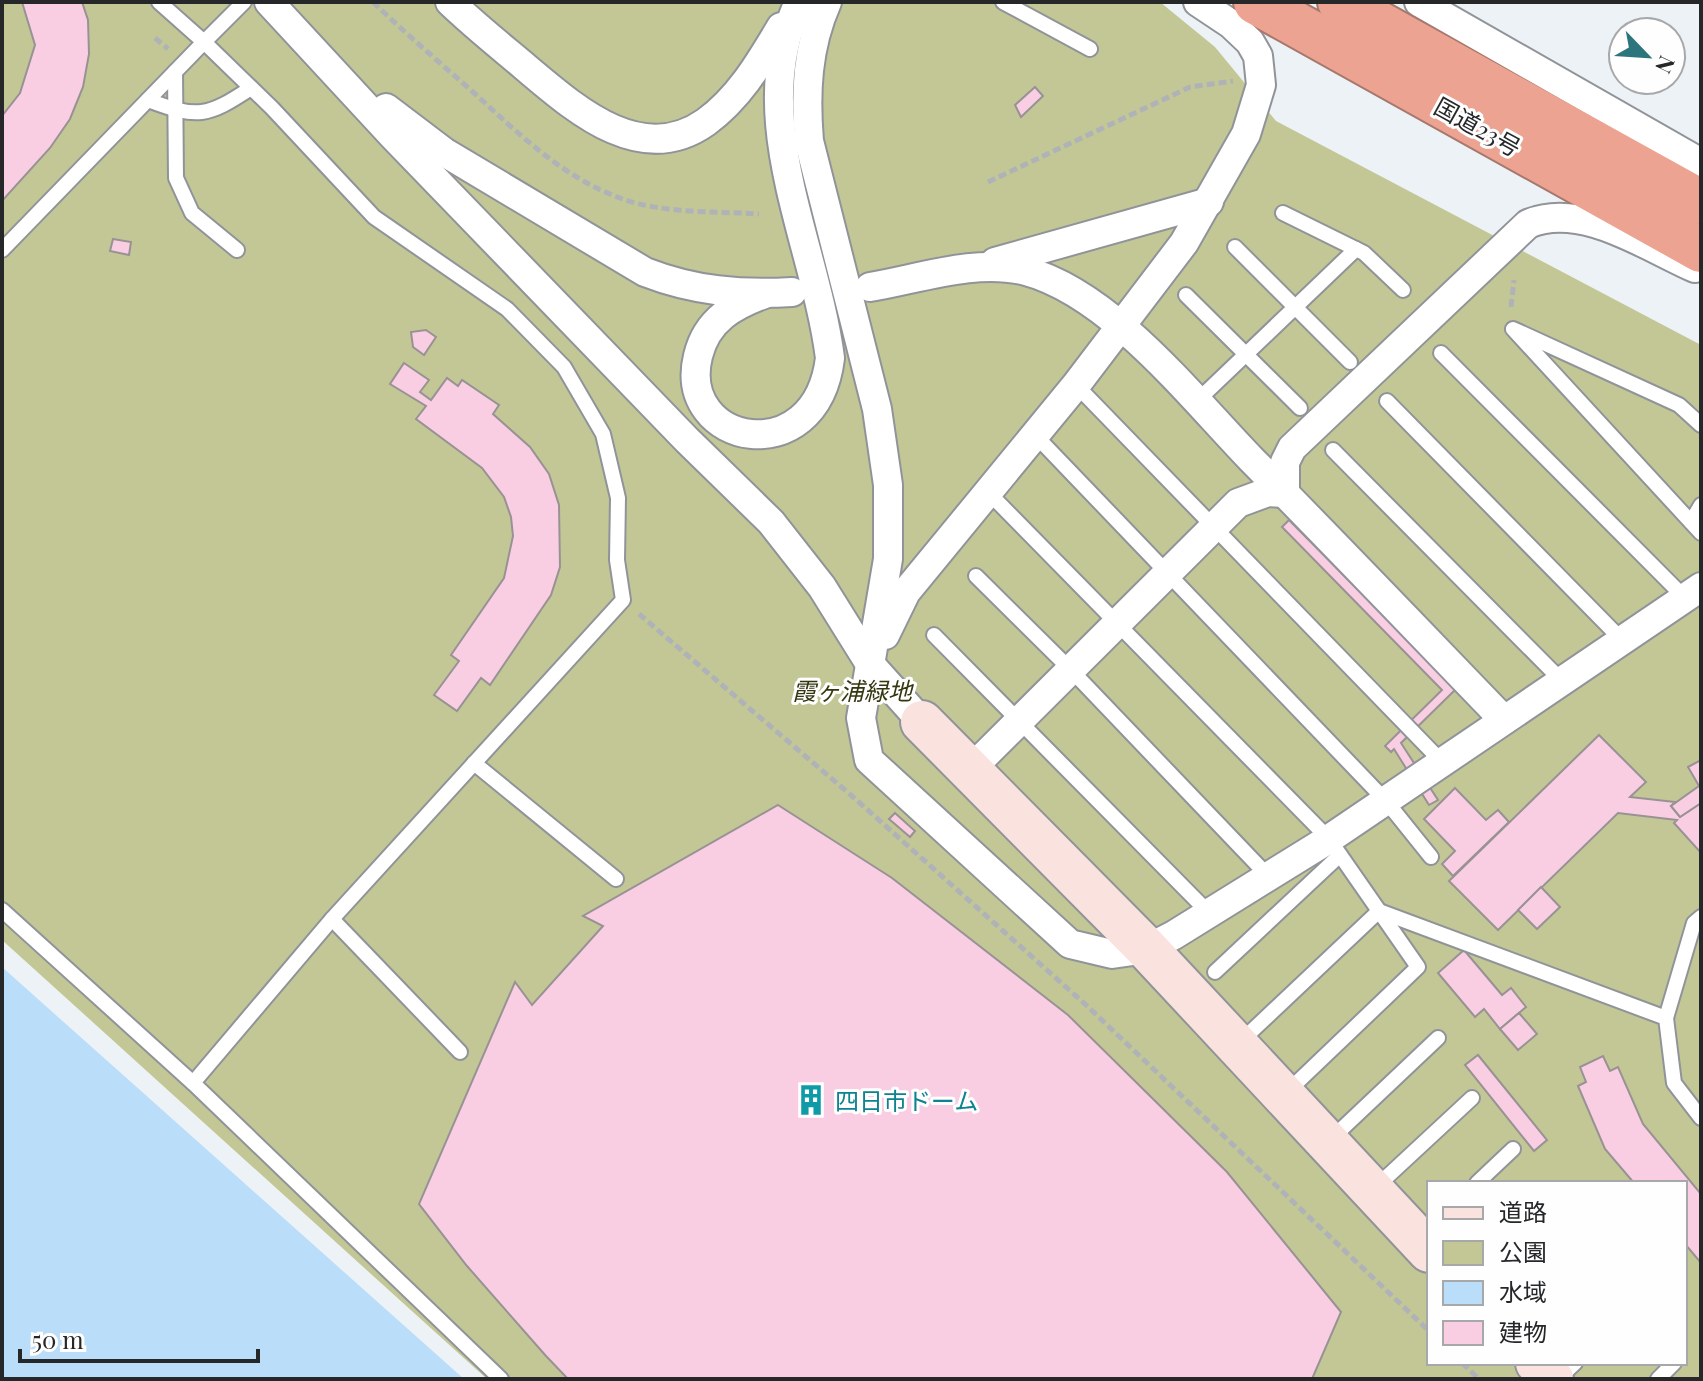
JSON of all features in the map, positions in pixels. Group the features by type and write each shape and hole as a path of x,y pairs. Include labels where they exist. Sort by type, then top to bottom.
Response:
{"highway":[{"name":"国道23号","path":"1256,2 1701,250"},
{"name":"国道23号","path":"1340,2 1701,202"}],"street":[{"path":"270,2 396,117 444,152 615,256 685,285 726,293 780,292 724,312 705,339 694,373 697,393 706,410 723,425 764,435 783,432 802,421 827,384 830,358 780,129 781,57 797,2"},
{"path":"270,2 404,147 687,440 771,522 822,587 870,664 922,722 1147,949 1373,1190 1425,1240"},
{"path":"450,2 566,102 595,122 638,137 658,138 692,129 727,104 752,75 797,2"},
{"path":"827,2 817,24 808,67 806,103 809,141 877,409 888,485 888,559 861,718 869,760 1070,944 1112,954 1147,949 1269,877 1334,847 1386,801 1693,593"},
{"path":"870,664 906,592 1076,385 1184,243 1246,134 1261,85 1258,56 1250,42 1231,24 1198,2"},
{"path":"1419,2 1701,163"},
{"path":"870,287 968,270 1209,202"},
{"path":"1285,493 1285,462 1292,448 1528,224 1542,218 1578,219 1701,271"},
{"path":"968,270 1022,270 1045,277 1082,297 1121,326 1504,720"},
{"path":"969,771 1238,503 1251,496 1285,493"}],"lane":[{"path":"159,2 251,88 374,217 507,309 564,367 603,434 618,498 617,560 623,600 332,919 193,1083"},
{"path":"2,250 244,2"},
{"path":"1003,2 1090,49"},
{"path":"175,72 176,178 192,213 237,250"},
{"path":"148,100 197,114 219,110 251,88"},
{"path":"1283,213 1377,262 1403,290"},
{"path":"1235,247 1350,362"},
{"path":"1196,402 1356,249"},
{"path":"1186,295 1300,408"},
{"path":"1696,527 1513,329 1679,405 1701,425"},
{"path":"1441,353 1693,593"},
{"path":"1076,385 1442,762"},
{"path":"1387,401 1623,641"},
{"path":"1035,435 1386,801 1431,857"},
{"path":"1333,450 1562,681"},
{"path":"988,492 1120,623 1334,847 1418,967 1285,1094"},
{"path":"1696,527 1701,505"},
{"path":"976,576 1072,671 1269,877"},
{"path":"934,635 1209,913"},
{"path":"474,763 616,879"},
{"path":"1215,972 1334,847"},
{"path":"2,910 193,1083 501,1379"},
{"path":"1379,911 1666,1018"},
{"path":"1238,1044 1379,911"},
{"path":"1701,917 1694,923 1666,1018 1674,1083 1701,1118"},
{"path":"332,919 460,1052"},
{"path":"1329,1141 1438,1038"},
{"path":"1373,1190 1472,1098"},
{"path":"1479,1181 1513,1149"}],"path":[{"path":"373,2 524,138 564,170 593,187 623,200 658,207 759,214"},
{"path":"988,182 1190,87 1232,81 1261,85"},
{"path":"623,600 852,796 1085,1004 1427,1329"},
{"path":"1464,1365 1479,1379"}],"green space":[{"name":"霞ヶ浦緑地","path":"2,2 1160,2 1215,47 1276,121 1701,345 1701,1379 487,1379 2,940"}],"water":[{"path":"2,967 464,1379 2,1379"}],"building":[{"path":"22,2 82,2 88,20 89,54 83,87 70,119 50,148 2,201 2,116 20,93 35,45"},
{"path":"1035,87 1043,96 1021,117 1015,105"},
{"path":"113,239 131,242 129,255 110,251"},
{"path":"426,330 436,337 424,355 413,347 411,332"},
{"path":"404,363 429,380 420,392 431,400 447,378 458,386 462,380 499,405 493,414 530,447 549,474 559,505 560,567 551,595 490,685 481,678 457,711 434,695 459,661 451,655 504,578 513,536 511,517 504,497 482,468 416,419 426,406 390,384"},
{"path":"1289,520 1456,689 1401,743 1438,800 1429,805 1394,749 1391,752 1385,746 1442,690 1282,527"},
{"path":"1599,735 1646,782 1630,797 1675,802 1671,806 1680,817 1701,803 1701,853 1674,823 1677,820 1618,813 1498,930 1449,881"},
{"path":"1701,760 1701,803 1680,817 1671,806 1699,786 1688,767"},
{"path":"1455,788 1486,820 1498,810 1509,822 1453,876 1442,864 1455,851 1424,819"},
{"name":"四日市ドーム","path":"778,805 892,878 1068,1015 1227,1172 1341,1312 1312,1379 568,1379 546,1356 467,1266 419,1204 515,982 532,1005 603,926 583,916"},
{"path":"895,813 915,831 910,837 889,819"},
{"path":"1541,887 1560,907 1537,929 1518,910"},
{"path":"1464,950 1502,995 1511,988 1526,1007 1500,1029 1484,1009 1475,1017 1438,973"},
{"path":"1519,1013 1537,1034 1518,1050 1500,1029"},
{"path":"1478,1055 1547,1140 1534,1151 1465,1065"},
{"path":"1603,1056 1610,1071 1618,1067 1643,1124 1701,1194 1701,1263 1687,1246 1687,1181 1632,1181 1605,1149 1578,1086 1586,1082 1580,1067"}],"place":[{"name":"四日市ドーム","path":"811,1100"}]}
